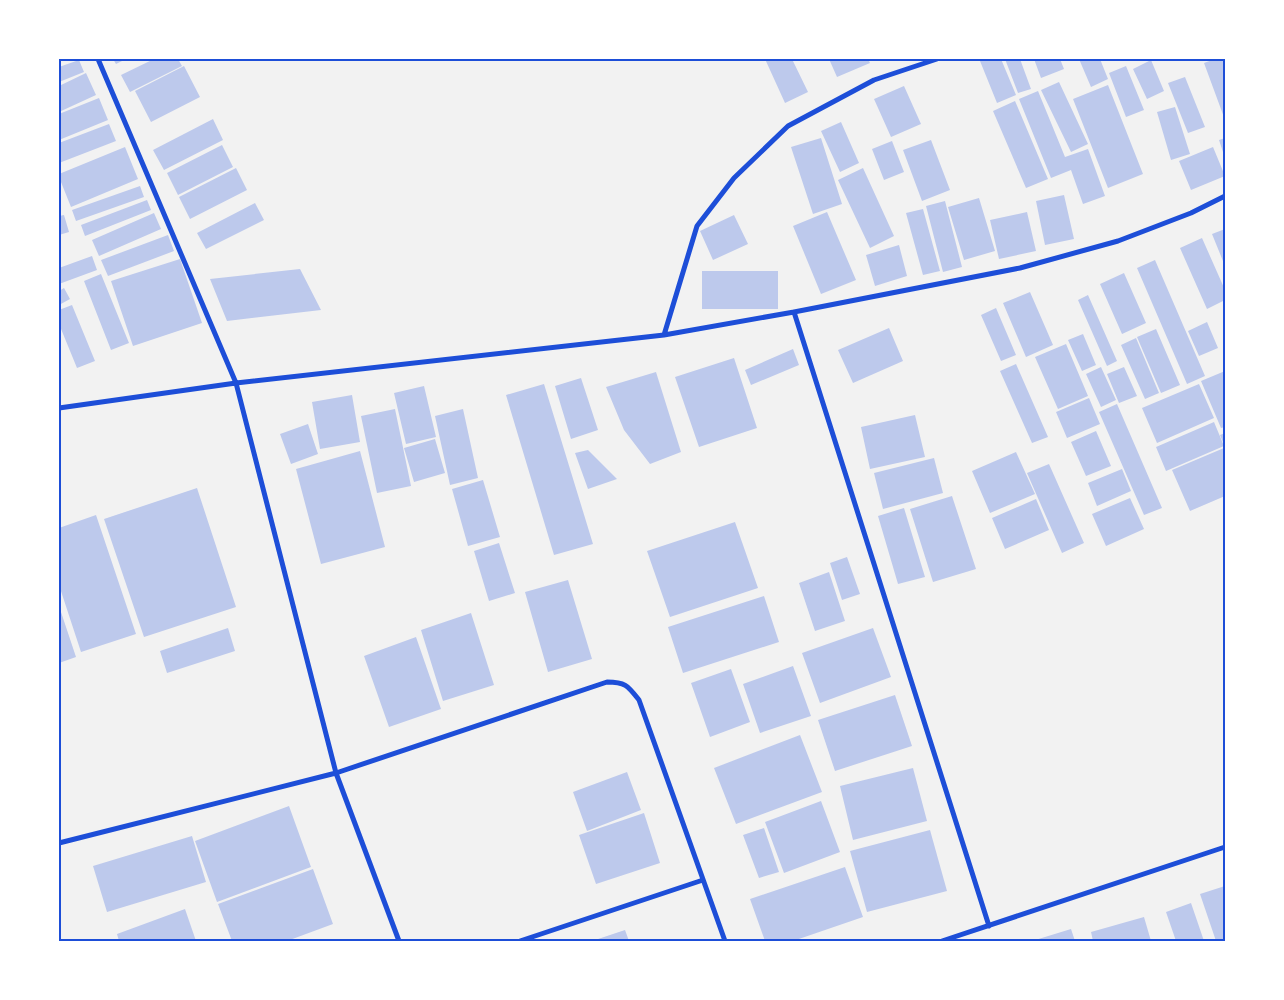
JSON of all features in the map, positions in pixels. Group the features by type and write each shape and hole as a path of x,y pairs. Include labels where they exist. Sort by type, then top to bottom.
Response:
{"street":[{"path":"98,59 236,383 336,773 400,941"},
{"path":"664,334 697,226 734,178 788,126 874,80 937,59"},
{"path":"59,407 236,383 664,334 794,312 1029,265 1118,241 1191,213 1225,196"},
{"path":"794,312 989,926"},
{"path":"59,843 336,773 607,682 618,682 628,686 639,700 724,941"},
{"path":"942,941 1225,847"},
{"path":"520,941 703,880"}],"building":[{"path":"113,59 126,59 116,64"},
{"path":"154,59 178,59 182,66 130,92 121,75"},
{"path":"765,59 792,59 808,92 785,103"},
{"path":"829,59 868,59 870,63 837,77"},
{"path":"1001,59 1016,95 997,103 980,61"},
{"path":"1005,59 1020,59 1031,89 1018,93"},
{"path":"1034,59 1060,59 1064,69 1041,78"},
{"path":"1079,59 1100,59 1108,79 1091,87"},
{"path":"1215,59 1225,59 1225,120 1204,63"},
{"path":"79,60 84,72 59,82 59,67"},
{"path":"1151,60 1164,91 1147,99 1133,69"},
{"path":"184,66 200,97 151,122 135,91"},
{"path":"1126,66 1144,110 1126,117 1109,73"},
{"path":"86,73 96,95 59,112 59,86"},
{"path":"1185,77 1205,127 1188,133 1168,83"},
{"path":"1059,82 1088,144 1071,152 1041,90"},
{"path":"1108,85 1143,174 1108,188 1073,99"},
{"path":"904,86 921,124 891,137 874,99"},
{"path":"1038,91 1065,157 1088,149 1105,196 1083,204 1071,170 1051,178 1019,99"},
{"path":"99,98 108,120 59,140 59,114"},
{"path":"1015,101 1048,179 1026,188 993,111"},
{"path":"1175,107 1190,154 1171,160 1157,112"},
{"path":"213,119 223,140 164,170 153,150"},
{"path":"841,122 859,163 840,172 821,131"},
{"path":"109,124 116,141 59,163 59,143"},
{"path":"821,138 842,204 813,214 791,147"},
{"path":"1225,138 1225,158 1219,140"},
{"path":"931,140 950,190 922,201 903,150"},
{"path":"892,141 904,172 884,180 872,149"},
{"path":"222,145 233,167 178,195 167,173"},
{"path":"125,147 138,179 71,207 59,174"},
{"path":"1213,147 1225,176 1191,190 1179,161"},
{"path":"236,168 247,190 190,219 179,197"},
{"path":"863,168 894,236 870,248 838,180"},
{"path":"140,186 144,197 76,221 72,210"},
{"path":"1064,195 1074,239 1045,245 1036,201"},
{"path":"979,198 995,251 964,260 948,207"},
{"path":"147,200 151,210 85,236 81,225"},
{"path":"945,201 962,267 943,272 926,206"},
{"path":"255,203 264,220 206,249 197,233"},
{"path":"923,209 940,271 923,275 906,213"},
{"path":"827,212 856,280 821,294 793,226"},
{"path":"1027,212 1036,251 999,259 990,220"},
{"path":"154,213 161,229 99,256 92,240"},
{"path":"64,215 69,232 59,235 59,216"},
{"path":"734,215 748,244 713,260 700,231"},
{"path":"1225,229 1225,266 1212,234"},
{"path":"168,235 174,251 108,276 101,260"},
{"path":"1202,238 1225,290 1225,300 1207,309 1180,248"},
{"path":"899,245 907,276 875,286 866,255"},
{"path":"92,256 97,270 59,284 59,268"},
{"path":"180,259 202,323 133,346 111,281"},
{"path":"1155,260 1205,376 1187,384 1137,268"},
{"path":"300,269 321,310 227,321 210,279"},
{"path":"702,271 778,271 778,309 702,309"},
{"path":"1124,273 1146,323 1122,334 1100,284"},
{"path":"101,274 129,343 111,350 84,281"},
{"path":"64,288 70,299 59,305 59,291"},
{"path":"1030,292 1053,345 1026,357 1003,303"},
{"path":"1088,295 1117,361 1107,366 1078,300"},
{"path":"72,305 95,361 77,368 59,324 59,310"},
{"path":"996,308 1016,355 1001,361 981,315"},
{"path":"1207,322 1218,348 1199,356 1188,331"},
{"path":"889,328 903,361 853,383 838,350"},
{"path":"1156,329 1180,385 1161,393 1137,337"},
{"path":"1083,334 1096,365 1082,371 1068,340"},
{"path":"1136,338 1159,393 1145,399 1121,345"},
{"path":"1066,344 1088,396 1058,409 1035,357"},
{"path":"793,349 799,365 751,385 745,370"},
{"path":"734,358 757,428 699,447 675,377"},
{"path":"1016,364 1048,437 1032,443 1000,371"},
{"path":"1101,367 1116,400 1101,407 1086,374"},
{"path":"1124,367 1137,396 1119,403 1107,374"},
{"path":"1225,371 1225,427 1221,428 1201,381"},
{"path":"656,372 681,452 650,464 624,430 606,387"},
{"path":"581,378 598,430 571,439 555,386"},
{"path":"544,384 593,544 554,555 506,395"},
{"path":"1199,384 1214,418 1157,443 1142,408"},
{"path":"424,386 436,437 406,444 394,393"},
{"path":"352,395 360,442 320,449 312,402"},
{"path":"1089,398 1100,424 1067,438 1056,412"},
{"path":"1117,404 1162,508 1144,515 1099,412"},
{"path":"395,409 411,486 377,493 361,416"},
{"path":"463,409 478,478 450,485 435,416"},
{"path":"915,415 925,457 870,469 861,427"},
{"path":"1214,422 1224,446 1166,471 1156,447"},
{"path":"308,424 318,454 291,464 280,434"},
{"path":"1096,431 1111,466 1086,476 1071,442"},
{"path":"1225,433 1225,447 1220,435"},
{"path":"435,439 445,473 414,482 404,448"},
{"path":"1224,448 1225,496 1190,511 1172,470"},
{"path":"588,450 617,479 588,489 575,453"},
{"path":"360,451 385,547 321,564 296,469"},
{"path":"1016,452 1035,494 990,513 972,471"},
{"path":"934,458 943,493 883,509 874,473"},
{"path":"1049,464 1084,543 1062,553 1027,473"},
{"path":"1122,469 1131,491 1097,506 1088,483"},
{"path":"483,480 500,537 468,546 452,489"},
{"path":"197,488 236,607 144,637 104,519"},
{"path":"952,496 976,569 933,582 910,509"},
{"path":"1130,498 1144,529 1106,546 1092,514"},
{"path":"1036,499 1049,530 1005,549 992,518"},
{"path":"904,508 925,577 898,584 878,516"},
{"path":"96,515 136,634 81,652 59,585 59,528"},
{"path":"735,522 758,588 670,617 647,551"},
{"path":"499,543 515,593 489,601 474,551"},
{"path":"847,557 860,594 842,600 830,563"},
{"path":"829,572 845,621 815,631 799,583"},
{"path":"568,580 592,659 548,672 525,592"},
{"path":"764,596 779,642 683,673 668,627"},
{"path":"59,606 76,657 59,663"},
{"path":"471,613 494,685 443,701 421,630"},
{"path":"228,628 235,651 167,673 160,651"},
{"path":"873,628 891,677 820,703 802,653"},
{"path":"416,637 441,709 389,727 364,656"},
{"path":"793,666 811,716 760,733 743,684"},
{"path":"731,669 750,722 710,737 691,683"},
{"path":"895,695 912,746 835,771 818,720"},
{"path":"800,735 822,792 736,824 714,768"},
{"path":"913,768 927,821 853,840 840,786"},
{"path":"627,772 641,810 587,831 573,792"},
{"path":"821,801 840,852 784,873 765,822"},
{"path":"289,806 311,867 217,902 195,841"},
{"path":"644,813 660,863 596,884 579,835"},
{"path":"764,828 779,872 759,878 743,835"},
{"path":"930,830 947,891 867,912 850,851"},
{"path":"192,836 206,882 107,912 93,866"},
{"path":"845,867 863,917 793,941 765,941 750,899"},
{"path":"313,869 333,924 287,941 232,941 218,904"},
{"path":"1225,886 1225,941 1216,941 1200,894"},
{"path":"1191,903 1204,941 1176,941 1166,912"},
{"path":"185,909 196,941 119,941 117,934"},
{"path":"1144,917 1151,941 1093,941 1091,932"},
{"path":"1071,929 1075,941 1032,941"},
{"path":"625,930 629,941 592,941"}]}
